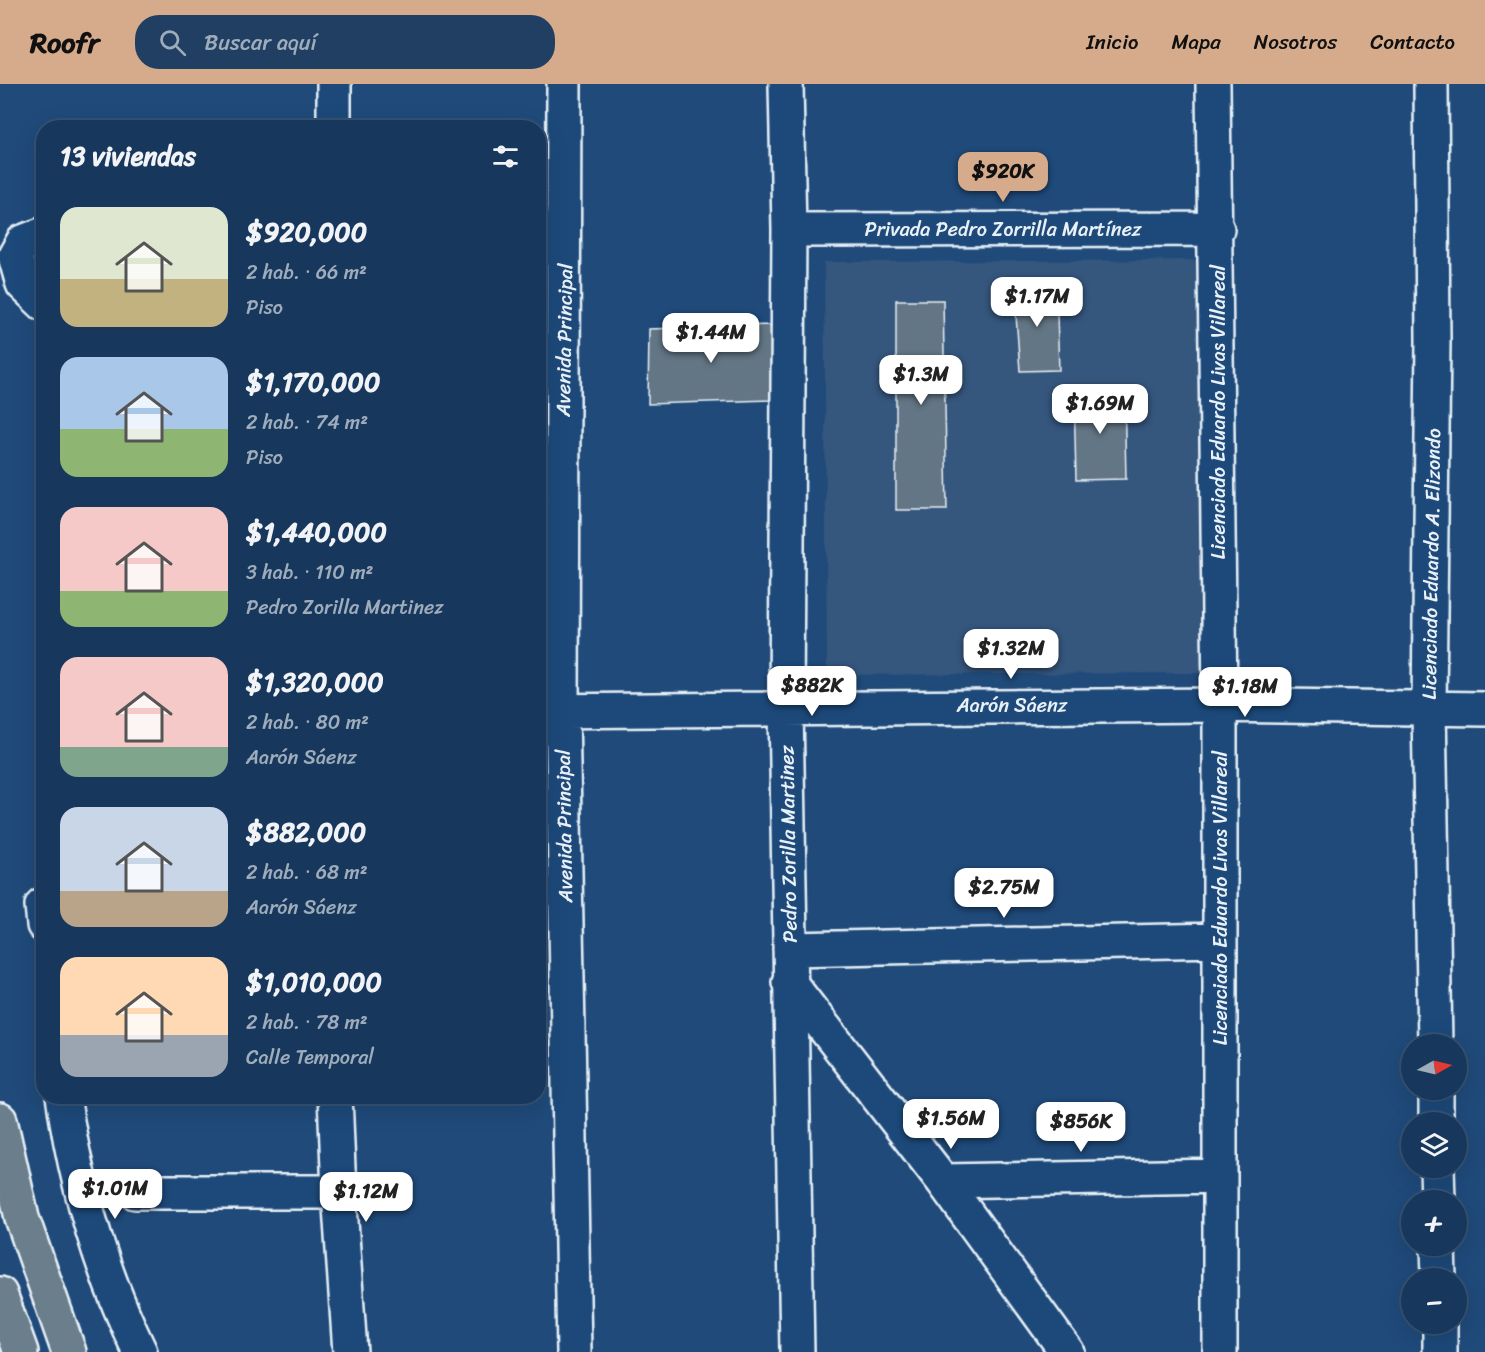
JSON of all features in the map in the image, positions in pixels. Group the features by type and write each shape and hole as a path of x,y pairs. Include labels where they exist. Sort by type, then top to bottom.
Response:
{"highway":[{"path":"0,1120 22,1218 69,1352"},
{"path":"0,1294 21,1352"}],"street":[{"path":"334,84 334,120"},
{"name":"Avenida Principal","path":"564,84 550,509 550,710 574,1352"},
{"name":"Pedro Zorilla Martinez","path":"786,84 789,230 786,706 797,1352"},
{"name":"Licenciado Eduardo Livas Villareal","path":"1214,84 1220,705 1220,1352"},
{"name":"Licenciado Eduardo A. Elizondo","path":"1431,84 1433,340 1429,709 1435,1034"},
{"name":"Privada Pedro Zorrilla Martínez","path":"789,230 1217,229"},
{"path":"36,237 23,242 15,256 23,284 36,296"},
{"name":"Aarón Sáenz","path":"550,710 786,706 1220,705 1485,709"},
{"path":"790,949 1220,940"},
{"path":"789,982 943,1181 1067,1352"},
{"path":"64,1104 70,1145 95,1243 140,1352"},
{"path":"336,1104 339,1192 350,1352"},
{"path":"943,1181 1219,1176"},
{"path":"135,1192 339,1192"},
{"path":"1440,1334 1440,1352"}],"shaded area":[{"path":"1202,260 1205,673 827,675 824,262"}],"building":[{"path":"1056,285 1059,370 1020,371 1014,287"},
{"path":"896,300 943,300 947,510 896,510"},
{"path":"773,325 772,400 648,404 649,329"},
{"path":"1124,389 1126,479 1076,480 1074,391"}]}
